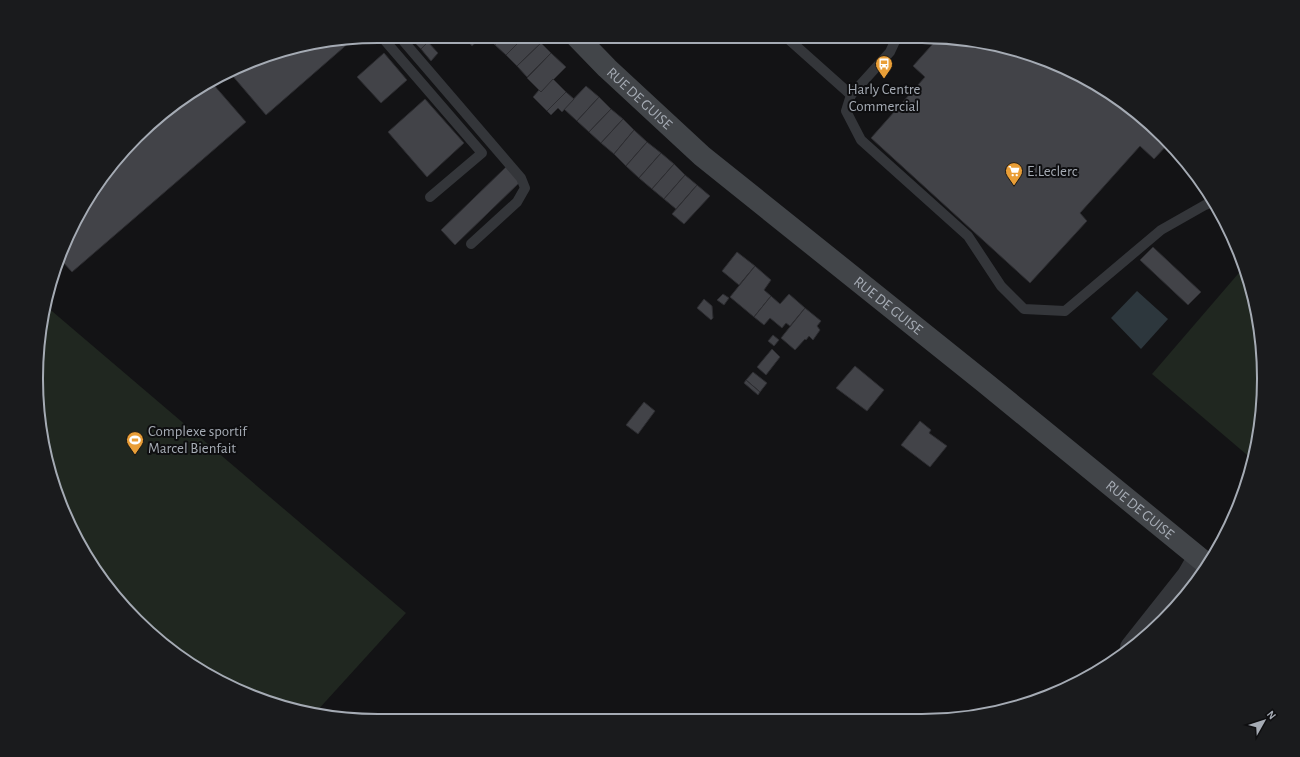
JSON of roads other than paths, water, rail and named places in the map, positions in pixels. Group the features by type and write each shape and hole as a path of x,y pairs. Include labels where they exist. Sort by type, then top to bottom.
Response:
{"main road":[{"name":"RUE DE GUISE","path":"583,43 606,68 702,156 978,377 1203,560"}],"street":[{"path":"1142,632 1187,575 1198,568"}],"lane":[{"path":"387,43 482,153 430,196"},
{"path":"405,43 521,178 525,188 517,202 471,244"},
{"path":"794,43 851,95"},
{"path":"894,43 890,52 851,95 846,111 861,140 968,236 1001,286 1024,309 1065,311 1161,230 1208,204"}],"place":[{"name":"Harly Centre Commercial","path":"884,79"},
{"name":"E.Leclerc","path":"1014,186"},
{"name":"Complexe sportif Marcel Bienfait","path":"135,455"}]}
